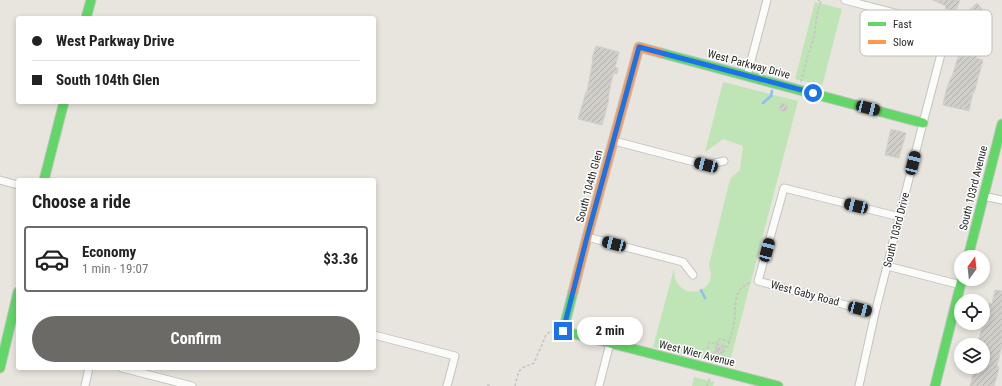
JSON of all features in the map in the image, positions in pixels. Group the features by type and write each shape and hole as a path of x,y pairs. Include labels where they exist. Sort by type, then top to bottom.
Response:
{"street":[{"path":"87,16 91,0"},
{"path":"747,76 766,0"},
{"name":"South 103rd Drive","path":"845,0 882,10"},
{"name":"West Parkway Drive","path":"639,47 923,123"},
{"name":"South 104th Glen","path":"563,331 639,47"},
{"name":"South 103rd Drive","path":"859,386 875,313 941,56"},
{"path":"45,178 63,104"},
{"name":"South 103rd Avenue","path":"970,250 1002,124"},
{"path":"614,141 706,165 724,161"},
{"path":"0,180 16,184"},
{"path":"758,281 784,188 900,217"},
{"path":"984,196 1002,200"},
{"path":"587,237 683,262 693,275"},
{"path":"887,266 954,280"},
{"name":"West Gaby Road","path":"758,281 875,313"},
{"path":"935,386 961,286"},
{"path":"0,368 16,300"},
{"name":"West Wier Avenue","path":"563,331 778,386"},
{"path":"376,336 455,356 447,386"},
{"path":"599,386 610,343"},
{"path":"85,386 89,370"},
{"path":"130,370 192,386"}],"path":[{"path":"799,90 814,37 817,14 821,1 818,0"},
{"path":"703,367 709,342 728,347 734,323 736,299 739,290 743,286 758,281"},
{"path":"515,386 519,371 523,367 534,363 548,333 558,330 563,331"},
{"path":"714,354 716,342 718,342 719,339 729,341"},
{"path":"707,352 723,356 725,346"}],"green space":[{"path":"815,2 842,9 822,86 795,79"},
{"path":"723,82 798,101 729,365 653,347 674,269 675,279 682,288 687,291 693,292 703,289 710,280 711,274 709,265 730,179 740,170 743,146 723,139 705,152"},
{"path":"694,377 714,382 713,386 692,386"}],"building":[{"path":"933,0 960,0 956,10 948,10 945,9 946,6"},
{"path":"977,3 983,10 969,10"},
{"path":"596,46 619,52 615,67 618,68 617,74 614,73 612,79 609,99 602,125 578,119 587,92 592,59"},
{"path":"958,56 977,56 976,58 983,60 969,111 943,105 946,91"},
{"path":"781,103 788,105 786,112 779,110"},
{"path":"891,129 906,133 899,158 885,155"},
{"path":"995,290 1002,291 1002,345 997,366 999,367 997,376 994,386 970,386 973,374 990,374 990,338 979,338 981,330 990,330 990,303 992,304"},
{"path":"717,346 723,348 722,354 715,353"}],"waterway":[{"path":"763,103 771,96 772,91"},
{"path":"701,290 705,298"}],"traffic: fast":[{"path":"87,16 91,0"},
{"path":"661,53 923,123"},
{"path":"45,178 63,104"},
{"path":"970,250 1002,124"},
{"path":"935,386 960,286"},
{"path":"573,292 563,331 778,386"},
{"path":"0,368 16,300"}],"traffic: slow":[{"path":"573,292 639,47 661,53"}],"route":[{"path":"563,331 639,47 813,93"}]}
